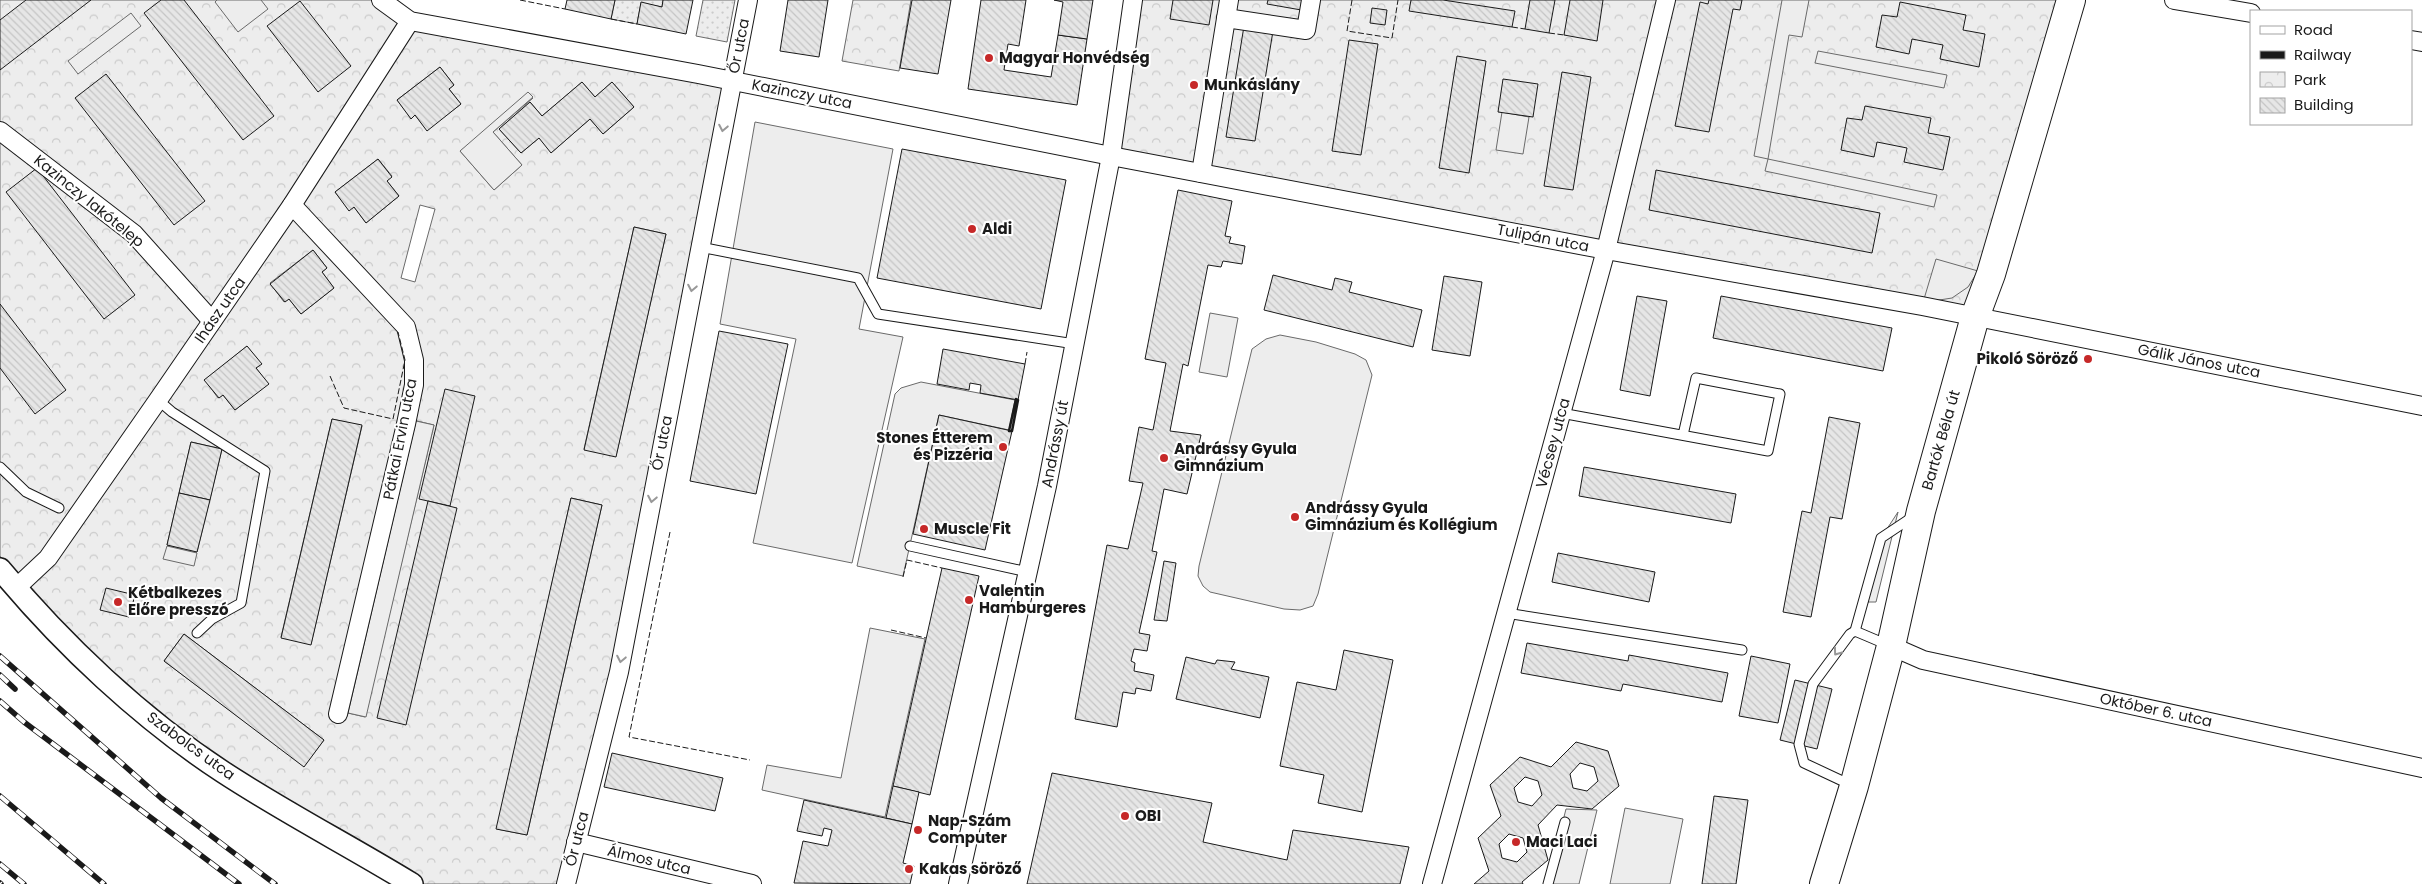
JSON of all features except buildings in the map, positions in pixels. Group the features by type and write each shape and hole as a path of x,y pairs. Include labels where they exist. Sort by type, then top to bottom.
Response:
{"main road":[{"name":"Bartók Béla út","path":"1824,884 1854,786 1891,646 1921,511 1975,317 1992,274 2071,0"}],"street":[{"name":"Kazinczy utca","path":"381,0 410,21 732,80 1111,156"},
{"name":"Őr utca","path":"566,884 619,672 748,0"},
{"name":"Andrássy út","path":"958,884 1028,572 1075,344 1111,156 1133,0"},
{"path":"1201,173 1229,0"},
{"path":"1226,18 1306,30 1311,0"},
{"name":"Vécsey utca","path":"1432,884 1606,250 1666,0"},
{"path":"2174,0 2250,13"},
{"name":"Ihász utca","path":"16,588 48,558 158,400 292,205 410,21"},
{"name":"Kazinczy lakótelep","path":"0,131 134,234 212,321"},
{"name":"Tulipán utca","path":"1111,156 1606,250 1975,317"},
{"name":"Pátkai Ervin utca","path":"292,205 406,327 414,360 414,385 406,424 338,714"},
{"name":"Gálik János utca","path":"1975,317 2422,406"},
{"name":"Szabolcs utca","path":"0,569 84,659 152,719 223,772 412,884"},
{"name":"Október 6. utca","path":"1891,646 1923,660 2422,768"},
{"name":"Álmos utca","path":"576,842 752,884"}],"lane":[{"path":"700,247 858,278 878,314 1075,344"},
{"path":"1561,413 1768,451 1780,394 1696,378 1683,435"},
{"path":"158,400 172,412 265,471 241,603 212,619 197,633"},
{"path":"0,467 26,492 59,508"},
{"path":"1854,786 1804,763 1798,744 1813,684 1850,634 1855,631 1881,538 1921,511"},
{"path":"910,546 1028,572"},
{"path":"1506,613 1742,650"},
{"path":"1855,631 1891,646"},
{"path":"1548,884 1565,822"}],"green space":[{"path":"0,0 376,0 405,22 46,555 20,581 0,556"},
{"path":"615,0 663,0 662,7 641,3 637,24 611,19"},
{"path":"703,0 735,0 727,42 696,36"},
{"path":"853,0 911,0 899,71 842,61"},
{"path":"1136,0 2062,0 1969,313 1114,154"},
{"path":"411,24 729,82 652,487 563,884 418,884 154,717 20,588","holes":["440,67 454,85 449,89 461,104 427,130 415,115 411,118 397,100","582,82 595,97 612,82 634,107 603,134 590,119 552,152 539,138 521,153 499,129 530,102 542,116","533,98 493,132 522,165 494,190 460,151","378,159 392,176 387,181 399,196 366,223 354,207 349,210 335,192","420,205 435,209 415,282 401,278","634,227 666,234 616,456 584,449","313,250 327,268 322,272 334,288 301,314 289,299 284,302 270,283","247,346 261,364 256,368 268,384 235,410 223,395 218,398 205,380","332,419 362,426 311,644 281,637","417,421 434,425 365,717 348,713","191,442 222,449 197,552 167,545","571,498 602,505 527,835 497,829","184,634 324,740 304,766 164,661"]}],"shaded area":[{"path":"217,0 261,0 268,9 238,32 215,2"},
{"path":"1782,0 1809,0 1802,37 1789,35 1768,159 1754,156"},
{"path":"131,13 141,26 78,74 68,61"},
{"path":"1818,51 1947,75 1944,88 1815,63"},
{"path":"528,92 533,97 493,132 522,165 494,190 460,151"},
{"path":"1502,112 1529,117 1523,154 1496,150"},
{"path":"755,122 893,149 859,329 903,337 852,563 753,543 796,339 720,324"},
{"path":"1768,159 1937,195 1934,207 1765,171"},
{"path":"1936,259 1978,271 1968,287 1952,298 1933,301 1924,299"},
{"path":"1210,313 1238,318 1227,377 1199,372"},
{"path":"1280,335 1316,342 1355,354 1366,360 1372,375 1318,594 1313,606 1300,610 1284,609 1210,592 1203,586 1198,576 1252,349 1266,339"},
{"path":"921,382 1015,400 1009,430 939,415 903,576 857,566 895,394 901,388"},
{"path":"416,421 434,425 366,717 348,713"},
{"path":"1898,512 1876,602 1863,602 1881,538"},
{"path":"167,546 197,553 194,566 163,559"},
{"path":"870,628 925,639 885,817 762,790 767,765 841,778"},
{"path":"1625,808 1683,819 1670,884 1610,884"},
{"path":"1566,809 1597,810 1579,884 1547,884"}],"railway":[{"path":"0,656 161,798 275,884"},
{"path":"0,675 15,689"},
{"path":"0,701 24,722 239,884"},
{"path":"0,796 104,884"},
{"path":"0,864 24,884"}],"fence":[{"path":"520,0 565,9"},
{"path":"1352,0 1347,31 1392,38 1398,0"},
{"path":"611,19 637,24"},
{"path":"1512,27 1525,29"},
{"path":"1549,33 1564,35"},
{"path":"330,376 344,408 393,419 405,360 398,332"},
{"path":"1025,364 1027,352"},
{"path":"670,532 629,737 750,760"},
{"path":"903,577 907,560 942,568"},
{"path":"891,630 926,638"}],"wall":[{"path":"1016,399 1018,400 1012,431 1009,431 1016,399"}],"place":[{"name":"Magyar Honvédség","path":"989,58"},
{"name":"Munkáslány","path":"1194,85"},
{"name":"Aldi","path":"972,229"},
{"name":"Pikoló Söröző","path":"2088,359"},
{"name":"Stones Étterem és Pizzéria","path":"1003,447"},
{"name":"Andrássy Gyula Gimnázium","path":"1164,458"},
{"name":"Andrássy Gyula Gimnázium és Kollégium","path":"1295,517"},
{"name":"Muscle Fit","path":"924,529"},
{"name":"Valentin Hamburgeres","path":"969,600"},
{"name":"Kétbalkezes Előre presszó","path":"118,602"},
{"name":"OBI","path":"1125,816"},
{"name":"Nap-Szám Computer","path":"918,830"},
{"name":"Maci Laci","path":"1516,842"},
{"name":"Kakas söröző","path":"909,869"}]}
